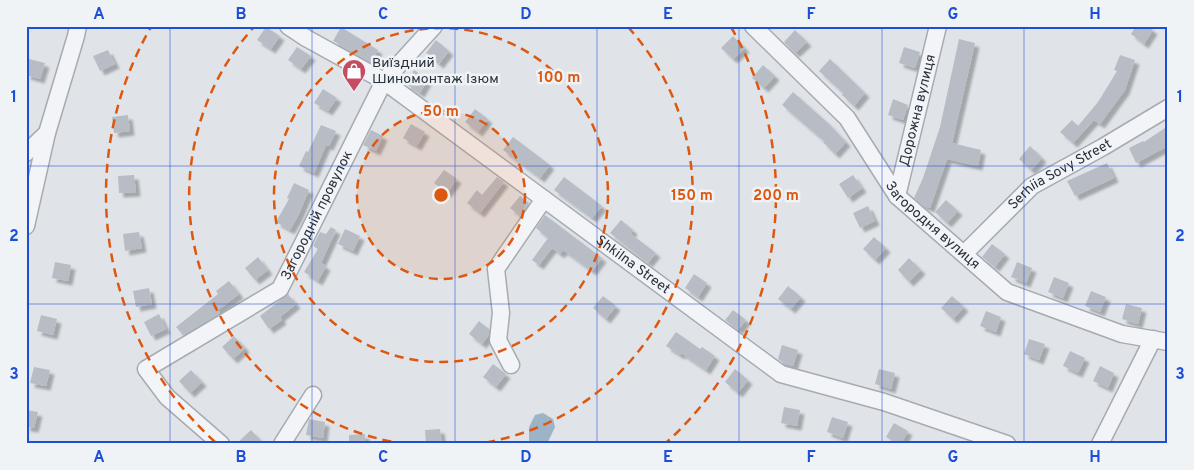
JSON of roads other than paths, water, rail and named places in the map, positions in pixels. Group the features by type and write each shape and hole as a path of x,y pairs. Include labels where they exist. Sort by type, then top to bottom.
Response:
{"street":[{"path":"26,226 47,133 78,26"},
{"name":"Shkilna Street","path":"288,26 384,81 780,374 884,402 1007,444"},
{"name":"Загородній провулок","path":"222,444 167,397 146,369 280,289 384,81 434,26"},
{"name":"Загородня вулиця","path":"753,26 847,118 897,196 1007,292 1122,334 1160,341"},
{"name":"Дорожна вулиця","path":"897,196 938,26"},
{"name":"Serhiia Sovy Street","path":"964,254 1032,186 1168,108"},
{"path":"26,153 47,133"},
{"path":"511,365 498,340 501,312 496,269 544,200"},
{"path":"1100,444 1160,341"},
{"path":"282,444 313,395"}],"water":[{"path":"543,413 553,419 555,427 547,444 529,444 529,427 535,415"}],"place":[{"name":"Виїздний Шиномонтаж Ізюм","path":"354,92"}]}
